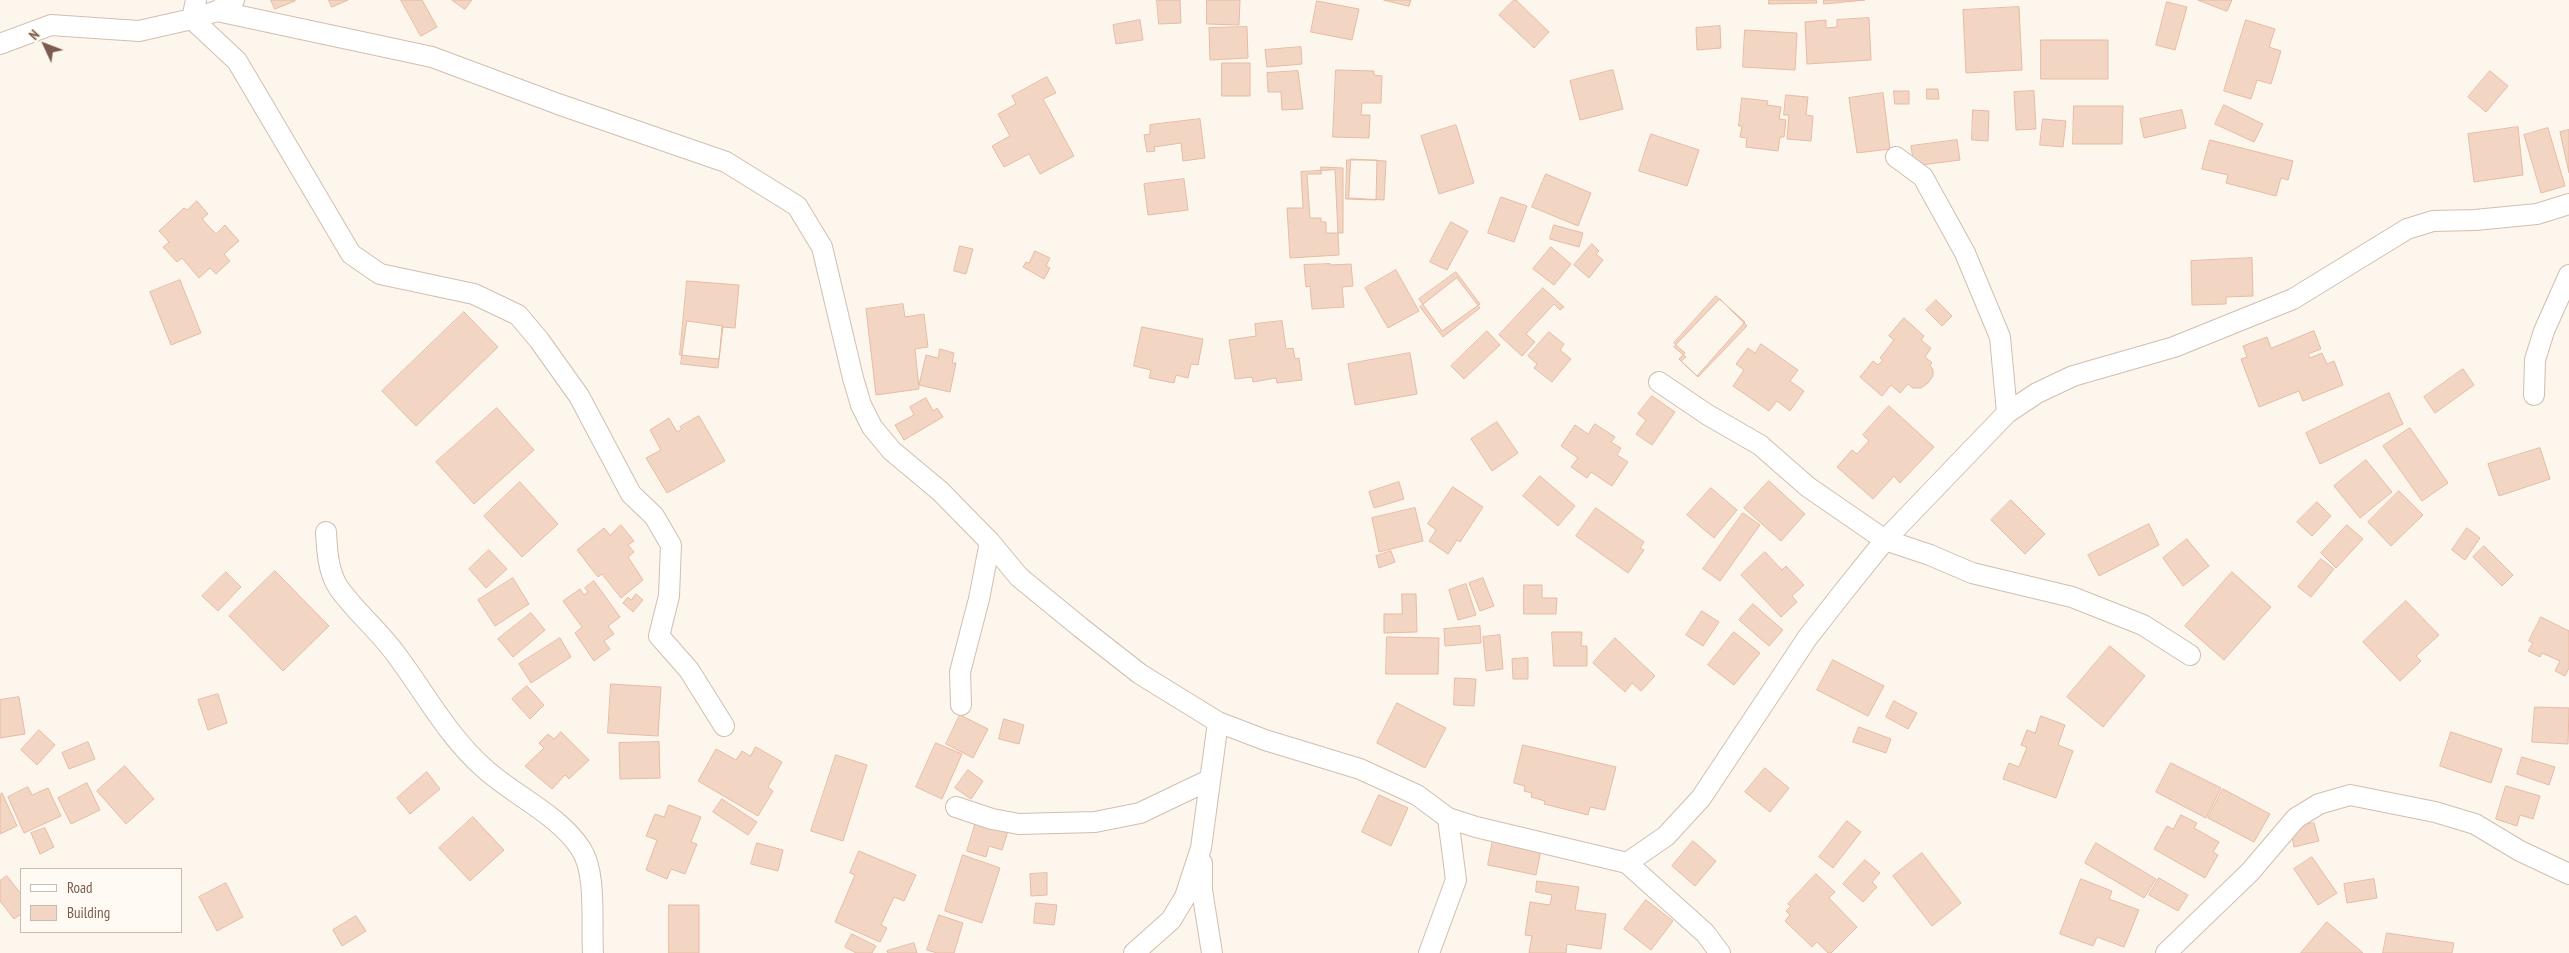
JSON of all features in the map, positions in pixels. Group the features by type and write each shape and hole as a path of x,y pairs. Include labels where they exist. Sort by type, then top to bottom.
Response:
{"street":[{"path":"216,11 234,0"},
{"path":"194,10 237,61 351,254 380,274 474,294 518,315 540,340 579,396 631,494 654,516 671,545 669,596 659,636 688,670 724,726"},
{"path":"0,44 51,25 139,31 194,10 216,11 432,57 558,104 726,162 797,206 822,246 852,378 861,405 872,427 892,451 940,492 990,542 1019,577 1125,663 1174,697 1218,722 1265,740 1360,769 1417,795 1448,818 1476,827 1627,863 1705,933 1720,953"},
{"path":"1896,157 1923,177 1965,253 2000,336 2007,413"},
{"path":"1627,863 1666,836 1701,798 1808,637 1885,540 2007,413 2037,393 2073,376 2174,347 2293,299 2407,229 2433,221 2475,220 2536,214 2569,204"},
{"path":"2534,395 2535,360 2544,331 2569,275"},
{"path":"1659,382 1708,415 1760,445 1808,487 1885,540 1930,555 1972,573 2072,598 2144,625 2190,656"},
{"path":"326,532 327,555 338,586 395,653 417,686 458,740 484,769 560,826 582,849 591,875 593,953"},
{"path":"961,705 960,672 979,599 990,542"},
{"path":"1212,953 1202,890 1202,848 1209,780 1218,722"},
{"path":"956,807 992,819 1020,824 1095,822 1140,813 1209,780"},
{"path":"2166,953 2250,872 2296,818 2320,804 2350,796 2435,812 2475,824 2520,851 2569,874"},
{"path":"1429,953 1456,880 1448,818"},
{"path":"1134,953 1171,920 1185,897 1202,848"}],"building":[{"path":"271,0 295,0 295,1 275,9"},
{"path":"329,0 348,0 332,7"},
{"path":"401,0 422,0 437,27 421,36"},
{"path":"452,0 472,0 465,9"},
{"path":"1157,0 1180,0 1181,23 1159,24"},
{"path":"1207,0 1240,0 1239,25 1207,24"},
{"path":"1384,0 1411,0 1409,6"},
{"path":"1514,0 1549,32 1534,48 1499,15"},
{"path":"1769,0 1816,0 1817,3 1769,4"},
{"path":"1824,0 1865,0 1824,4"},
{"path":"2198,0 2232,0 2227,11"},
{"path":"1317,1 1359,9 1352,40 1311,32"},
{"path":"2167,2 2187,7 2175,50 2156,45"},
{"path":"2019,7 2022,70 1966,73 1963,10"},
{"path":"1869,18 1871,60 1807,64 1805,22 1826,20 1826,28 1837,27 1837,20"},
{"path":"1140,20 1143,40 1116,44 1113,25"},
{"path":"2246,20 2275,29 2269,47 2281,51 2271,84 2257,80 2251,99 2224,91"},
{"path":"1720,26 1721,48 1697,50 1696,28"},
{"path":"1247,27 1248,58 1210,60 1209,28"},
{"path":"1745,30 1797,33 1795,70 1743,67"},
{"path":"2041,40 2108,40 2108,79 2041,79"},
{"path":"1301,47 1302,64 1267,67 1265,50"},
{"path":"1222,63 1250,63 1250,96 1222,96"},
{"path":"1336,70 1374,71 1374,75 1382,76 1381,103 1362,103 1361,115 1370,115 1369,138 1333,137"},
{"path":"1613,70 1623,109 1580,120 1570,81"},
{"path":"1298,71 1303,109 1282,110 1281,92 1268,92 1267,73"},
{"path":"2490,71 2508,86 2486,112 2468,97"},
{"path":"1047,77 1056,93 1043,99 1074,156 1040,174 1029,154 1004,167 992,146 1010,136 998,114 1016,104 1012,96"},
{"path":"1927,89 1938,89 1939,99 1927,99"},
{"path":"1894,91 1909,91 1909,104 1895,104"},
{"path":"2034,91 2036,129 2016,130 2014,92"},
{"path":"1883,93 1890,149 1857,153 1849,98"},
{"path":"1786,95 1808,97 1806,115 1813,116 1811,141 1787,139 1789,115 1784,115"},
{"path":"1742,98 1768,101 1767,105 1781,107 1779,119 1786,120 1784,137 1780,137 1778,151 1746,147 1747,138 1740,137 1742,126 1739,126"},
{"path":"2224,105 2263,124 2254,142 2215,124"},
{"path":"2074,106 2123,106 2122,144 2073,144"},
{"path":"1973,110 1989,111 1988,141 1972,140"},
{"path":"2182,110 2186,128 2144,138 2140,119"},
{"path":"1200,119 1205,158 1183,161 1181,143 1154,147 1155,151 1147,152 1144,135 1150,134 1150,125"},
{"path":"2043,119 2066,121 2063,147 2040,145"},
{"path":"1456,125 1474,183 1439,194 1421,136"},
{"path":"2518,127 2523,175 2474,182 2468,134"},
{"path":"2548,128 2565,186 2541,193 2524,135"},
{"path":"2569,130 2569,173 2560,132"},
{"path":"1651,134 1699,150 1687,186 1639,171"},
{"path":"1957,140 1960,160 1914,166 1911,146"},
{"path":"2210,140 2293,161 2288,180 2281,178 2276,196 2226,183 2228,175 2202,169"},
{"path":"1351,159 1386,161 1384,200 1349,198"},
{"path":"1347,160 1377,160 1376,200 1346,199"},
{"path":"1321,167 1343,168 1343,233 1326,233 1326,222 1321,222 1321,218 1310,218 1307,174 1321,174"},
{"path":"1335,170 1339,255 1290,258 1287,208 1303,208 1301,172"},
{"path":"1546,174 1591,193 1578,226 1532,207"},
{"path":"1184,179 1188,210 1148,215 1144,184"},
{"path":"1501,197 1527,206 1514,242 1488,233"},
{"path":"197,201 208,214 202,219 216,234 225,225 239,241 224,254 230,261 216,274 210,268 199,278 182,258 177,262 163,247 169,242 159,231 184,208 187,210"},
{"path":"1451,222 1468,231 1447,270 1430,262"},
{"path":"1554,225 1583,233 1579,247 1550,239"},
{"path":"1592,244 1599,251 1596,254 1603,260 1589,278 1574,265"},
{"path":"960,246 973,249 966,274 954,271"},
{"path":"1551,247 1571,264 1554,285 1533,269"},
{"path":"1035,251 1050,258 1046,266 1050,268 1044,279 1023,267 1026,262 1029,263"},
{"path":"2252,258 2253,296 2226,297 2226,304 2192,305 2191,261"},
{"path":"1351,264 1353,286 1342,287 1344,307 1312,309 1310,286 1306,287 1304,265"},
{"path":"1396,270 1419,311 1388,328 1365,288"},
{"path":"1456,272 1480,304 1442,331 1419,299"},
{"path":"1457,278 1480,308 1443,337 1420,307"},
{"path":"180,280 201,333 171,345 150,292"},
{"path":"687,281 739,285 735,328 722,327 719,359 680,355"},
{"path":"1543,288 1564,307 1560,310 1554,304 1526,334 1535,342 1522,356 1499,335"},
{"path":"1716,296 1745,322 1697,376 1679,359 1685,353 1674,343"},
{"path":"1720,299 1747,326 1698,377 1681,361 1686,357 1674,347"},
{"path":"1936,300 1952,316 1942,326 1926,310"},
{"path":"903,304 905,317 924,314 928,347 915,349 919,389 876,395 866,309"},
{"path":"464,312 498,347 416,426 382,391"},
{"path":"1904,318 1924,336 1921,340 1931,348 1925,357 1932,363 1930,365 1933,370 1933,376 1921,388 1913,388 1908,384 1900,393 1891,385 1882,396 1860,377 1873,361 1878,365 1883,360 1880,358 1894,340 1889,336"},
{"path":"687,321 723,326 718,368 681,364"},
{"path":"1282,321 1286,349 1293,348 1295,359 1299,358 1302,380 1277,383 1276,378 1253,382 1252,377 1235,379 1229,340 1256,336 1255,324"},
{"path":"1142,327 1203,339 1198,365 1191,364 1188,378 1176,375 1174,383 1149,378 1151,370 1134,366"},
{"path":"1487,331 1500,345 1464,379 1451,366"},
{"path":"2314,331 2321,349 2308,354 2310,358 2322,353 2327,364 2334,361 2343,385 2303,401 2299,391 2259,407 2241,359 2247,357 2243,346 2267,337 2271,348"},
{"path":"1549,332 1564,344 1560,350 1571,359 1552,382 1534,368 1537,364 1528,356"},
{"path":"1761,344 1798,370 1790,381 1804,391 1790,411 1777,401 1769,411 1733,386 1744,370 1736,364 1748,348 1755,353"},
{"path":"940,349 954,353 952,363 956,363 950,392 919,385 926,355 938,358"},
{"path":"1410,353 1417,394 1355,405 1348,364"},
{"path":"2463,369 2474,385 2435,413 2424,397"},
{"path":"2389,393 2403,424 2320,464 2306,433"},
{"path":"1652,396 1675,412 1652,445 1636,434 1646,420 1638,414"},
{"path":"926,398 933,411 937,408 943,417 904,440 895,425 914,415 910,407"},
{"path":"1889,406 1934,447 1900,483 1894,476 1873,499 1837,467 1852,450 1857,454 1869,441 1863,435"},
{"path":"497,408 534,450 474,504 436,462"},
{"path":"699,416 725,461 667,493 646,458 661,450 650,430 669,418 677,432 682,429 680,427"},
{"path":"1497,422 1518,453 1492,471 1471,439"},
{"path":"1595,424 1615,437 1611,442 1621,448 1617,455 1628,462 1612,486 1591,472 1587,478 1571,467 1578,458 1561,446 1575,425 1588,434"},
{"path":"2410,428 2448,483 2422,501 2383,446"},
{"path":"2540,448 2550,479 2499,496 2488,464"},
{"path":"2366,460 2392,492 2360,518 2334,486"},
{"path":"1540,476 1575,506 1558,526 1523,496"},
{"path":"1769,481 1805,514 1781,541 1744,508"},
{"path":"520,482 558,524 522,557 484,516"},
{"path":"1399,482 1404,499 1374,508 1369,492"},
{"path":"1453,487 1483,507 1460,542 1457,540 1448,554 1429,541 1436,530 1428,524"},
{"path":"1711,488 1737,510 1714,538 1687,515"},
{"path":"2399,491 2423,515 2391,546 2368,522"},
{"path":"2011,500 2045,534 2025,554 1991,520"},
{"path":"2317,502 2331,516 2312,536 2297,522"},
{"path":"1415,508 1423,541 1379,552 1372,518"},
{"path":"1596,508 1644,542 1640,548 1644,550 1628,573 1576,536"},
{"path":"1743,513 1760,525 1720,581 1703,569"},
{"path":"2149,524 2159,545 2099,576 2088,555"},
{"path":"621,525 634,541 628,545 634,552 628,557 643,580 621,598 602,574 598,577 577,550 604,528 610,535"},
{"path":"2347,525 2363,539 2336,568 2321,553"},
{"path":"2467,528 2480,538 2465,560 2452,550"},
{"path":"2187,539 2209,566 2183,586 2163,558"},
{"path":"2484,546 2513,575 2502,586 2473,557"},
{"path":"489,550 507,569 486,588 469,569"},
{"path":"1391,551 1395,562 1379,568 1376,556"},
{"path":"1765,552 1782,570 1786,566 1804,585 1792,596 1797,602 1781,617 1741,575"},
{"path":"2321,559 2334,569 2311,597 2298,587"},
{"path":"275,571 329,626 283,671 229,616"},
{"path":"226,572 241,587 218,611 202,596"},
{"path":"2232,572 2271,607 2224,660 2185,626"},
{"path":"513,578 529,604 495,626 478,600"},
{"path":"1483,578 1494,606 1480,611 1469,583"},
{"path":"594,581 620,617 608,626 614,634 604,641 610,649 594,661 575,633 582,627 563,601 580,589 584,595 588,592 585,588"},
{"path":"1466,584 1476,615 1458,620 1449,590"},
{"path":"1524,585 1542,585 1542,598 1557,598 1556,614 1524,614"},
{"path":"636,594 643,600 633,612 623,603 628,597 631,600"},
{"path":"1402,594 1416,594 1417,632 1384,633 1384,614 1402,614"},
{"path":"2406,601 2439,635 2416,656 2421,661 2400,681 2363,642"},
{"path":"1753,604 1783,630 1769,646 1739,620"},
{"path":"1702,611 1719,622 1703,646 1686,635"},
{"path":"531,613 545,630 513,657 498,639"},
{"path":"2541,617 2569,631 2569,668 2565,676 2555,671 2560,661 2542,653 2540,657 2528,651 2533,643 2529,641"},
{"path":"1480,626 1481,643 1445,646 1444,629"},
{"path":"1552,632 1582,632 1581,646 1587,646 1587,666 1554,666"},
{"path":"1734,632 1760,653 1734,685 1708,665"},
{"path":"1500,635 1503,669 1486,671 1483,637"},
{"path":"1387,637 1439,638 1438,674 1386,674"},
{"path":"560,638 571,657 531,683 519,664"},
{"path":"1615,638 1655,676 1641,691 1632,683 1625,692 1593,663"},
{"path":"2110,646 2145,676 2103,727 2067,697"},
{"path":"1528,658 1528,679 1513,679 1512,659"},
{"path":"1833,660 1884,686 1868,716 1817,690"},
{"path":"1455,678 1476,679 1474,706 1454,705"},
{"path":"611,684 661,687 658,736 608,733"},
{"path":"527,686 544,705 530,719 512,699"},
{"path":"218,694 227,723 208,730 198,700"},
{"path":"19,697 25,734 0,738 0,700"},
{"path":"1894,701 1917,713 1908,729 1886,717"},
{"path":"1397,703 1446,728 1425,768 1377,743"},
{"path":"2535,707 2569,708 2568,744 2532,742"},
{"path":"960,715 988,729 973,758 946,744"},
{"path":"2041,716 2065,725 2058,745 2073,751 2056,798 2003,779 2009,763 2019,767 2027,747 2021,745 2027,730 2035,733"},
{"path":"1004,719 1024,725 1019,744 999,739"},
{"path":"1859,727 1891,739 1886,753 1853,742"},
{"path":"39,730 55,745 37,765 21,750"},
{"path":"561,732 589,760 569,779 565,775 552,789 525,766 544,748 539,743 548,734 554,739"},
{"path":"2451,732 2502,749 2491,783 2440,766"},
{"path":"88,742 95,759 69,769 62,753"},
{"path":"659,742 660,778 620,779 619,743"},
{"path":"936,743 962,754 942,799 916,787"},
{"path":"1523,745 1616,767 1605,810 1590,807 1588,815 1544,804 1545,801 1531,797 1532,793 1524,791 1525,786 1514,783"},
{"path":"756,747 782,762 768,787 773,791 758,816 698,781 716,749 736,760 742,751 750,756"},
{"path":"836,755 867,765 843,841 811,831"},
{"path":"2522,757 2555,767 2549,785 2517,774"},
{"path":"2171,763 2221,788 2206,818 2156,792"},
{"path":"125,766 154,799 126,824 97,791"},
{"path":"1765,768 1789,788 1770,812 1745,792"},
{"path":"968,770 983,781 971,799 955,788"},
{"path":"427,772 440,789 410,814 397,798"},
{"path":"87,783 100,810 71,824 58,798"},
{"path":"2506,786 2540,796 2533,819 2520,815 2517,826 2496,819"},
{"path":"28,787 32,795 48,788 61,816 24,833 8,797"},
{"path":"2223,789 2270,814 2254,842 2208,818"},
{"path":"2,793 17,826 0,834 0,795"},
{"path":"1379,795 1408,808 1391,846 1362,832"},
{"path":"722,799 757,822 748,835 713,812"},
{"path":"669,805 701,817 691,842 697,844 685,874 671,869 667,879 646,870 657,840 646,836 655,814 664,817"},
{"path":"2181,815 2197,823 2194,828 2219,842 2213,852 2218,855 2205,878 2154,849 2167,826 2173,829"},
{"path":"473,817 504,850 470,881 439,848"},
{"path":"1847,821 1861,832 1833,868 1819,857"},
{"path":"976,822 1008,831 1002,850 989,846 986,857 967,851"},
{"path":"2314,823 2319,841 2294,847 2290,828"},
{"path":"45,828 54,847 40,854 31,833"},
{"path":"1493,840 1541,850 1536,875 1488,865"},
{"path":"1693,841 1716,861 1695,886 1672,866"},
{"path":"757,843 783,850 778,871 751,864"},
{"path":"2096,843 2156,879 2144,898 2085,863"},
{"path":"859,851 916,875 904,901 894,897 881,925 887,928 880,942 835,922 855,875 850,873"},
{"path":"1922,853 1961,903 1932,926 1893,876"},
{"path":"963,855 1000,868 982,923 945,911"},
{"path":"2312,857 2337,893 2318,905 2294,869"},
{"path":"1865,860 1880,873 1872,882 1877,887 1863,902 1843,884"},
{"path":"1047,873 1047,895 1031,896 1030,874"},
{"path":"1816,874 1835,892 1829,898 1857,927 1831,953 1828,953 1817,942 1812,947 1785,921 1790,915 1786,911 1791,906 1788,904"},
{"path":"7,876 20,893 20,915 14,919 0,901 0,881"},
{"path":"2159,878 2188,895 2178,911 2149,895"},
{"path":"2081,879 2112,891 2109,899 2139,910 2124,947 2097,937 2093,946 2060,934"},
{"path":"2374,879 2377,898 2347,903 2344,884"},
{"path":"1537,881 1579,887 1575,910 1606,914 1601,949 1567,944 1566,953 1529,953 1532,936 1525,935 1530,902 1550,905 1552,895 1536,892"},
{"path":"226,883 243,917 217,931 199,897"},
{"path":"1646,900 1673,921 1651,950 1624,929"},
{"path":"1036,903 1057,905 1054,925 1034,923"},
{"path":"669,905 699,905 699,953 669,953"},
{"path":"939,915 963,923 954,953 937,953 927,950"},
{"path":"356,916 366,931 342,946 333,930"},
{"path":"2327,922 2363,953 2301,953"},
{"path":"2387,933 2454,943 2452,953 2383,953"},
{"path":"852,934 876,946 872,953 856,953 845,947"},
{"path":"914,943 917,953 888,953 887,951"}]}
